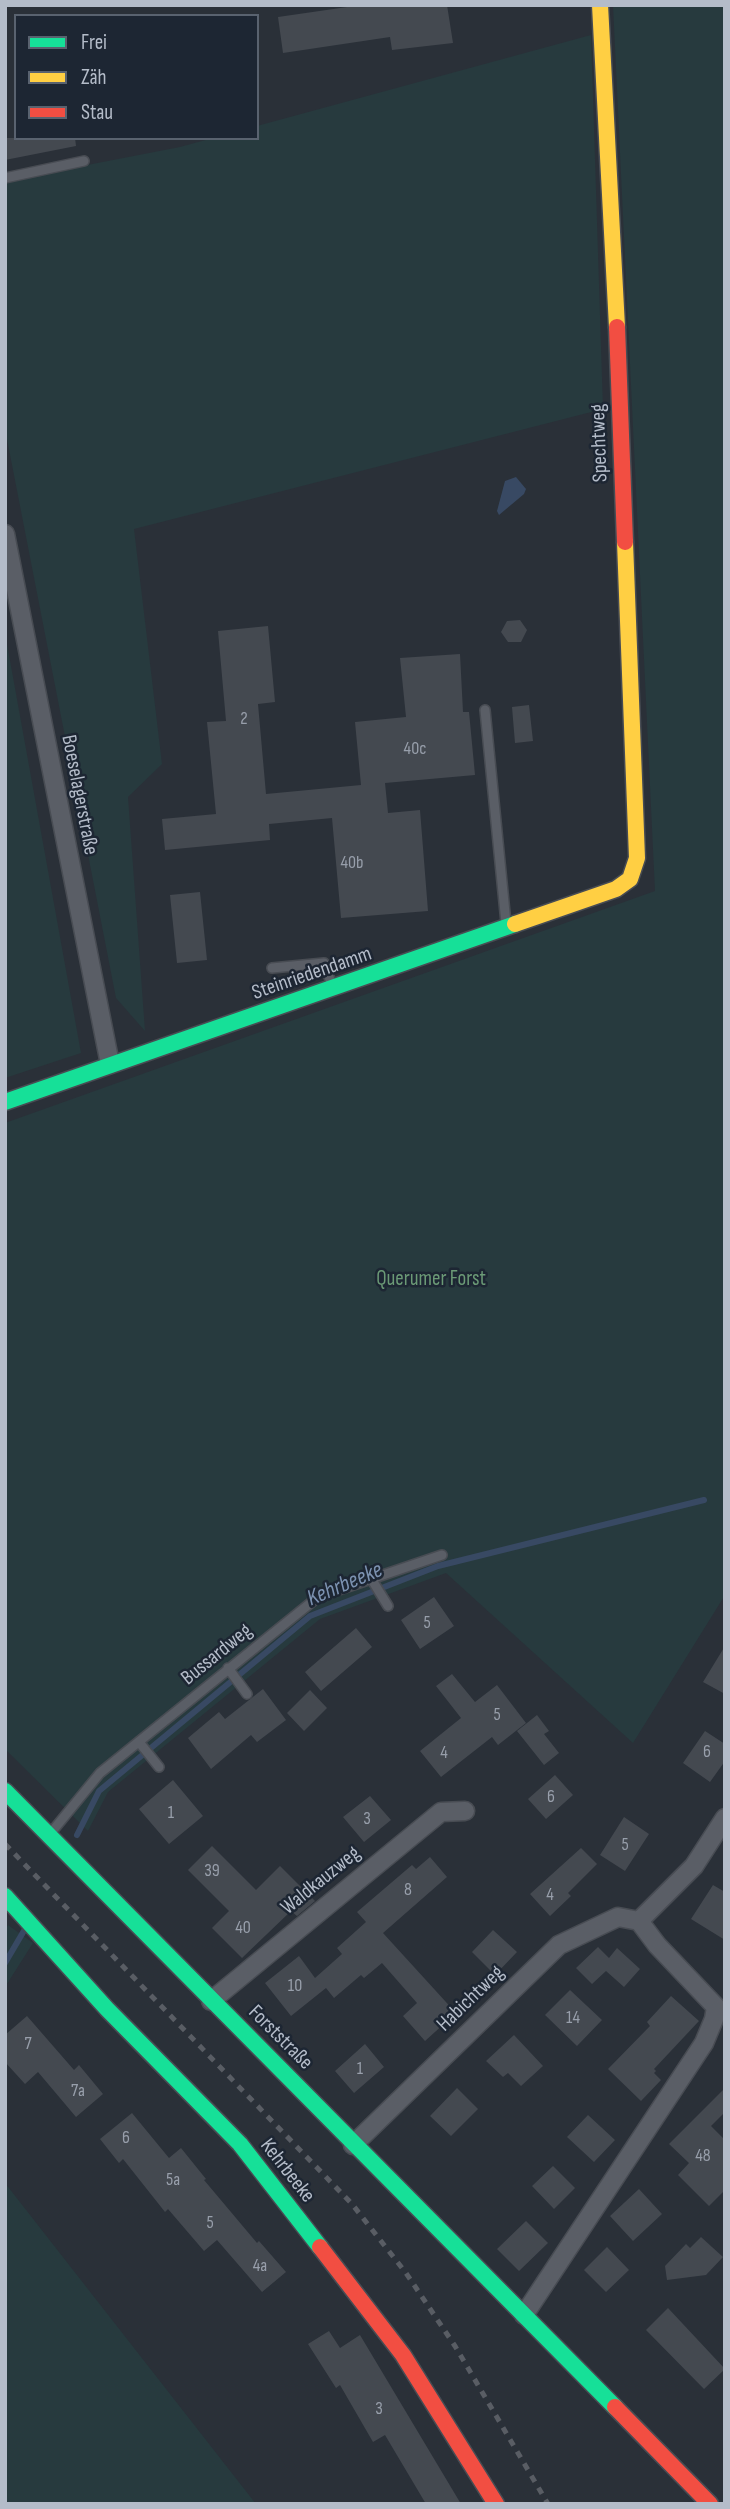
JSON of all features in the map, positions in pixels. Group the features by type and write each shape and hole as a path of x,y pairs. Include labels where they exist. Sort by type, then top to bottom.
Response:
{"street":[{"name":"Spechtweg","path":"600,5 617,329 637,859 630,879"},
{"name":"Boeselagerstraße","path":"5,534 110,1065"},
{"name":"Steinriedendamm","path":"5,1102 616,890 630,879"},
{"name":"Forststraße","path":"5,1791 710,2504"},
{"name":"Waldkauzweg","path":"211,2001 441,1812 465,1811"},
{"path":"524,2315 704,2043 715,2019 716,2007 657,1945 639,1921 694,1866 725,1818"},
{"name":"Kehrbeeke","path":"5,1896 107,2009 240,2144 403,2355 496,2504"},
{"name":"Habichtweg","path":"353,2145 559,1945 618,1917 639,1921"}],"lane":[{"path":"5,178 84,161"},
{"path":"485,710 506,928"},
{"path":"272,968 324,963 333,989"},
{"name":"Bussardweg","path":"49,1835 100,1773 318,1597 442,1555"},
{"path":"372,1580 388,1606"},
{"path":"228,1668 247,1693"},
{"path":"139,1742 159,1767"}],"green space":[{"name":"Querumer Forst","path":"613,5 725,5 725,1595 633,1743 446,1573 320,1619 108,1792 88,1831 5,1749 5,1123 655,891"},
{"path":"591,35 603,409 134,529 162,764 128,797 145,1031 116,998 5,429 5,181 206,140 259,140 259,125"},
{"path":"5,633 81,1053 5,1078"},
{"path":"8,1925 33,1943 5,1987 5,1930"},
{"path":"5,2183 256,2504 5,2504"}],"water":[{"path":"516,477 526,489 524,494 499,515 497,511 505,481"}],"building":[{"path":"361,5 447,5 453,43 392,50 390,37 283,53 278,17"},
{"path":"5,138 75,140 76,146 5,160"},
{"path":"520,620 527,630 521,642 508,642 501,632 507,621"},
{"path":"268,626 275,702 258,704 266,794 361,785 355,722 406,717 400,658 460,654 463,712 469,712 475,775 385,783 388,813 420,810 428,911 341,918 332,818 269,824 270,840 165,850 162,819 216,814 207,722 226,721 218,631"},
{"path":"529,705 533,741 515,743 512,707"},
{"path":"200,892 207,960 177,963 170,895"},
{"path":"434,1597 454,1626 420,1649 401,1620"},
{"path":"356,1628 372,1647 321,1691 305,1672"},
{"path":"725,1646 725,1694 703,1682"},
{"path":"452,1674 475,1702 497,1685 526,1723 498,1745 492,1737 441,1777 420,1751 461,1718 436,1686"},
{"path":"263,1689 286,1720 257,1742 251,1735 211,1769 188,1738 219,1712 225,1719"},
{"path":"310,1690 327,1708 304,1731 287,1713"},
{"path":"537,1715 549,1731 544,1734 559,1753 544,1765 517,1731"},
{"path":"705,1731 725,1744 725,1761 710,1782 683,1763"},
{"path":"555,1775 573,1795 546,1819 528,1799"},
{"path":"173,1780 203,1816 169,1844 139,1809"},
{"path":"370,1796 391,1820 364,1842 343,1817"},
{"path":"624,1817 649,1834 625,1871 600,1855"},
{"path":"212,1846 256,1890 280,1866 315,1901 297,1916 291,1911 242,1958 212,1928 229,1911 188,1870"},
{"path":"581,1848 597,1864 568,1893 571,1896 550,1916 530,1894"},
{"path":"430,1857 447,1877 383,1933 456,2013 425,2041 403,2016 417,2003 382,1963 364,1978 361,1975 334,1998 326,1988 291,2016 265,1983 299,1956 315,1978 342,1954 337,1948 366,1922 357,1912 412,1865 416,1869"},
{"path":"713,1885 725,1892 725,1940 691,1919"},
{"path":"493,1930 517,1952 495,1975 472,1952"},
{"path":"598,1947 609,1958 617,1948 640,1969 624,1987 606,1971 592,1984 576,1968"},
{"path":"570,1990 602,2020 577,2046 545,2015"},
{"path":"671,1996 699,2021 654,2069 654,2073 661,2080 641,2101 608,2069 650,2026 647,2022"},
{"path":"27,2016 74,2070 79,2065 103,2094 76,2117 38,2072 25,2084 5,2062 5,2035"},
{"path":"514,2035 543,2066 521,2086 508,2073 503,2077 486,2061"},
{"path":"365,2044 384,2067 354,2093 335,2071"},
{"path":"457,2088 478,2109 451,2136 430,2116"},
{"path":"725,2088 725,2112 711,2126 725,2140 725,2190 709,2206 678,2175 689,2163 669,2144"},
{"path":"132,2113 169,2158 181,2148 257,2243 259,2241 286,2272 262,2292 217,2240 204,2251 168,2209 165,2212 123,2159 119,2163 100,2139"},
{"path":"588,2115 615,2140 594,2162 567,2137"},
{"path":"553,2166 575,2188 554,2209 532,2186"},
{"path":"639,2189 662,2214 633,2241 610,2216"},
{"path":"526,2221 548,2243 519,2271 497,2249"},
{"path":"701,2237 723,2257 706,2275 667,2280 665,2266 686,2244 690,2248"},
{"path":"607,2247 629,2270 606,2292 584,2270"},
{"path":"668,2308 725,2369 704,2389 646,2330"},
{"path":"329,2331 340,2348 360,2335 461,2504 426,2504 385,2435 373,2442 340,2385 336,2388 308,2344"}],"waterway":[{"name":"Kehrbeeke","path":"77,1835 99,1791 310,1616 438,1566 704,1500"},
{"name":"Kehrbeeke","path":"5,1963 25,1929"}],"railway":[{"path":"5,1844 352,2204 406,2273 455,2346 548,2504"}],"traffic: fast":[{"path":"5,1102 515,924"},
{"path":"5,1791 615,2407"},
{"path":"5,1896 107,2009 240,2144 320,2247"}],"traffic: slow":[{"path":"600,5 617,327"},
{"path":"515,924 616,889 630,879 637,858 625,542"}],"traffic: jam":[{"path":"617,327 625,542"},
{"path":"320,2247 403,2355 496,2504"},
{"path":"615,2407 710,2504"}]}
